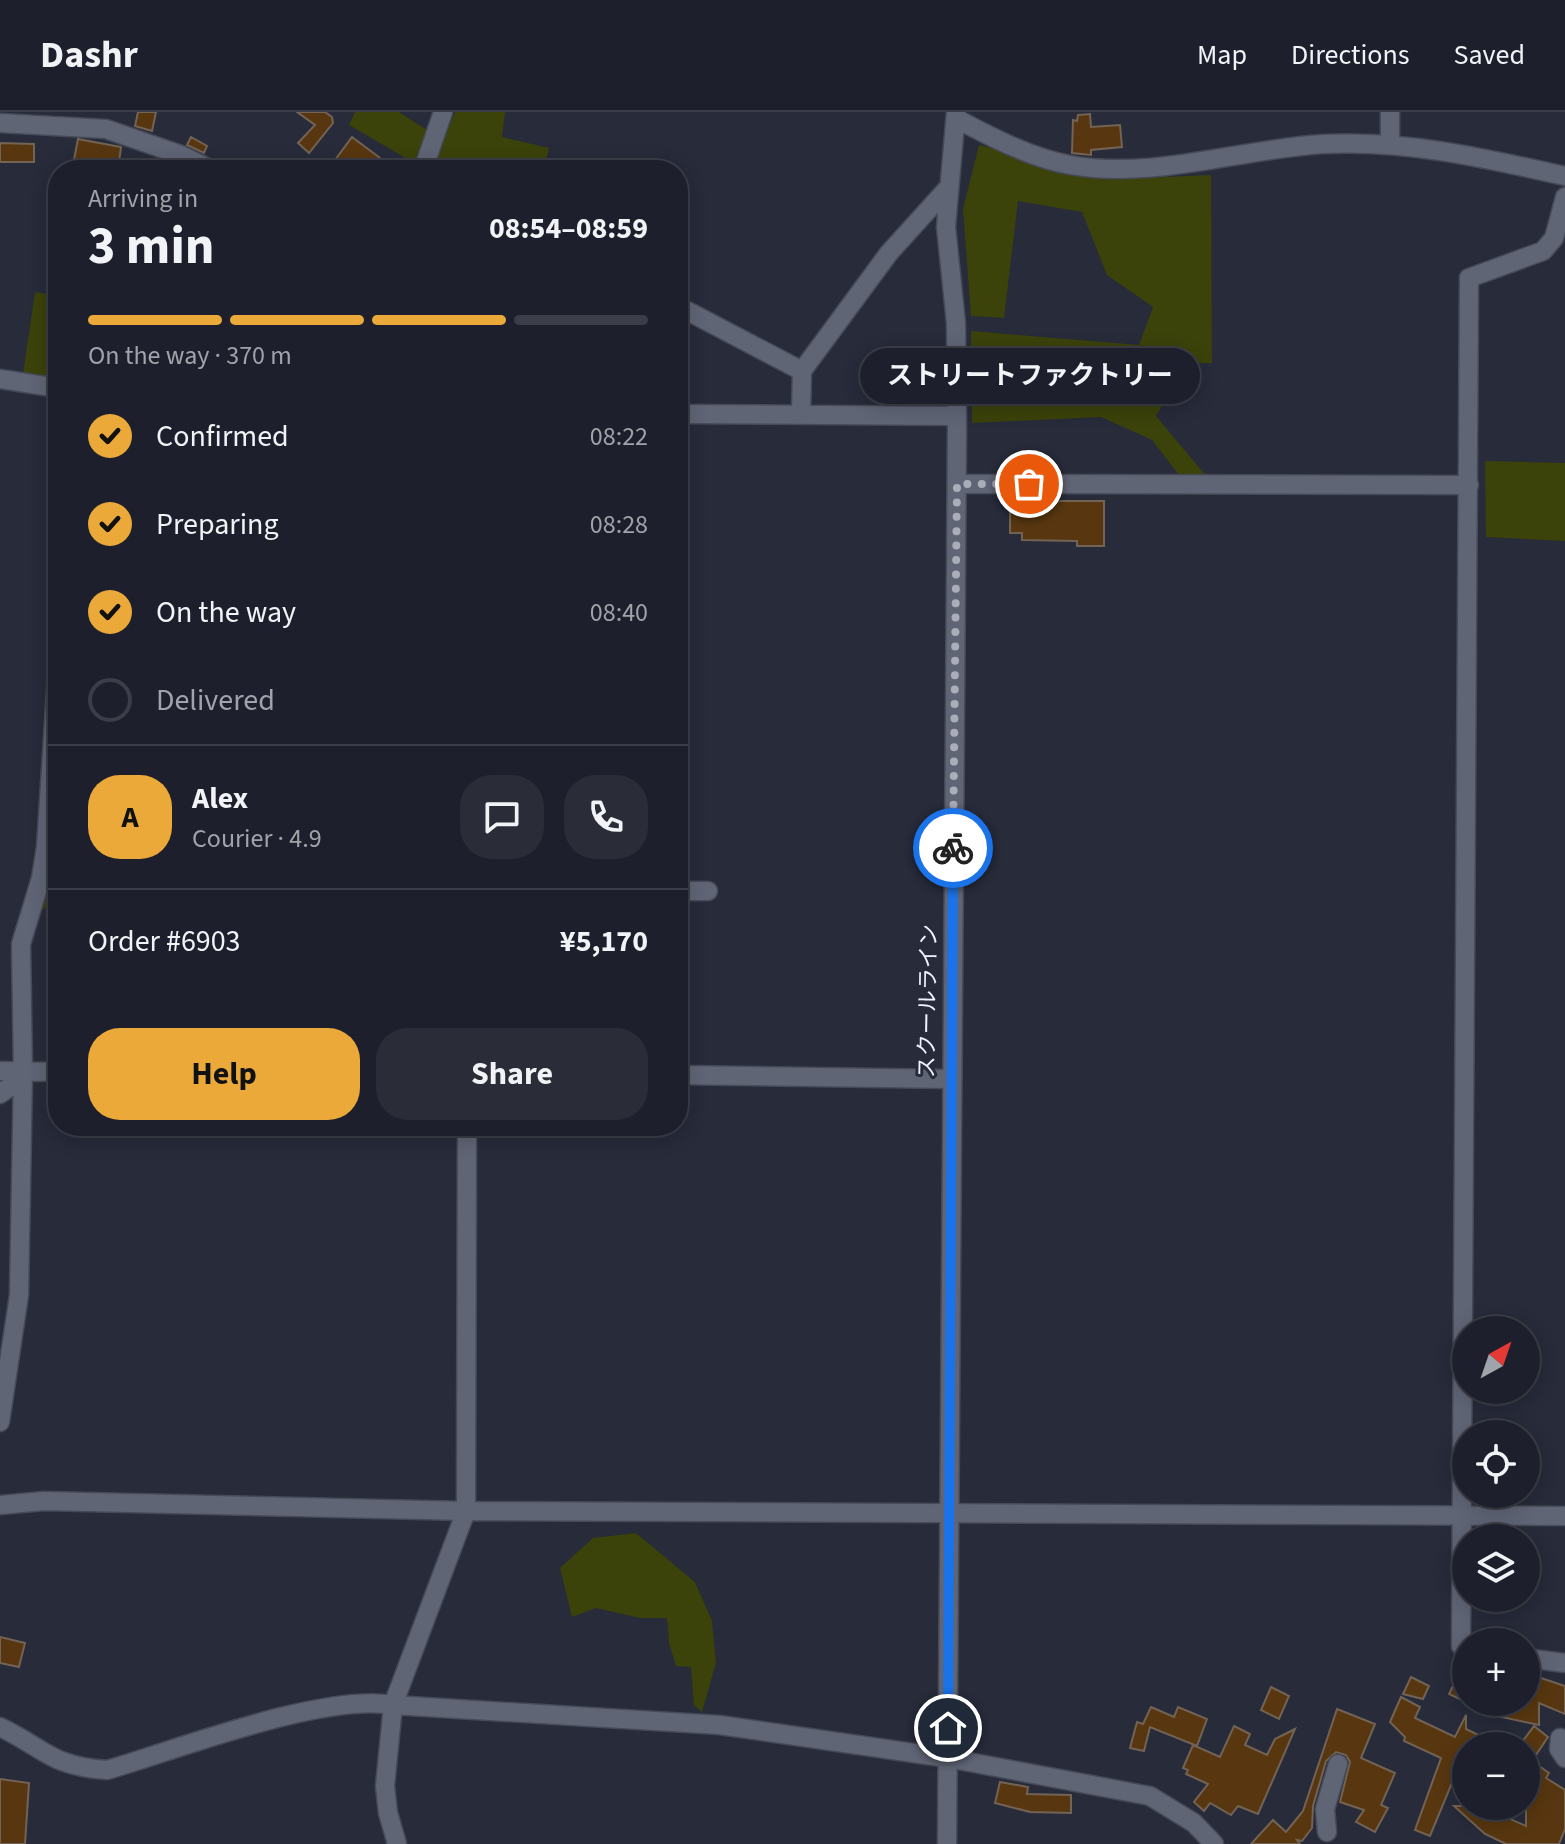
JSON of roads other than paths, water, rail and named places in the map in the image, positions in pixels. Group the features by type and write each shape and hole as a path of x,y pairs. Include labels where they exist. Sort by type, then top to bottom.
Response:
{"street":[{"path":"426,160 443,112"},
{"path":"1390,112 1390,144"},
{"path":"956,116 999,141 1068,165 1170,167 1323,144 1390,144 1471,155 1565,176"},
{"name":"スクールライン","path":"947,1844 950,1079 957,484 956,323 946,227 947,189 956,116"},
{"path":"0,123 106,129 191,160"},
{"path":"801,415 802,371 889,253 947,189"},
{"path":"1461,1628 1469,278 1543,251 1554,238 1565,197"},
{"path":"688,311 802,371"},
{"path":"0,379 48,386"},
{"path":"688,414 956,416"},
{"path":"957,484 1469,485"},
{"path":"0,1422 23,1075 21,944 41,878 48,816"},
{"path":"688,891 708,891"},
{"path":"0,1071 23,1075 48,1073"},
{"path":"0,1094 23,1075"},
{"path":"688,1075 950,1079"},
{"path":"397,1844 388,1813 385,1786 393,1705 466,1511 467,1136"},
{"path":"0,1505 44,1501 466,1511 1565,1516"},
{"path":"1540,1660 1565,1663"},
{"path":"0,1727 51,1759 77,1768 107,1770 281,1718 367,1701 720,1725 948,1758 1150,1796 1194,1823 1214,1844"},
{"path":"1560,1738 1559,1749 1565,1758"},
{"path":"1327,1832 1325,1809 1338,1764"}],"place":[{"name":"ストリートファクトリー","path":"1029,484"}]}
